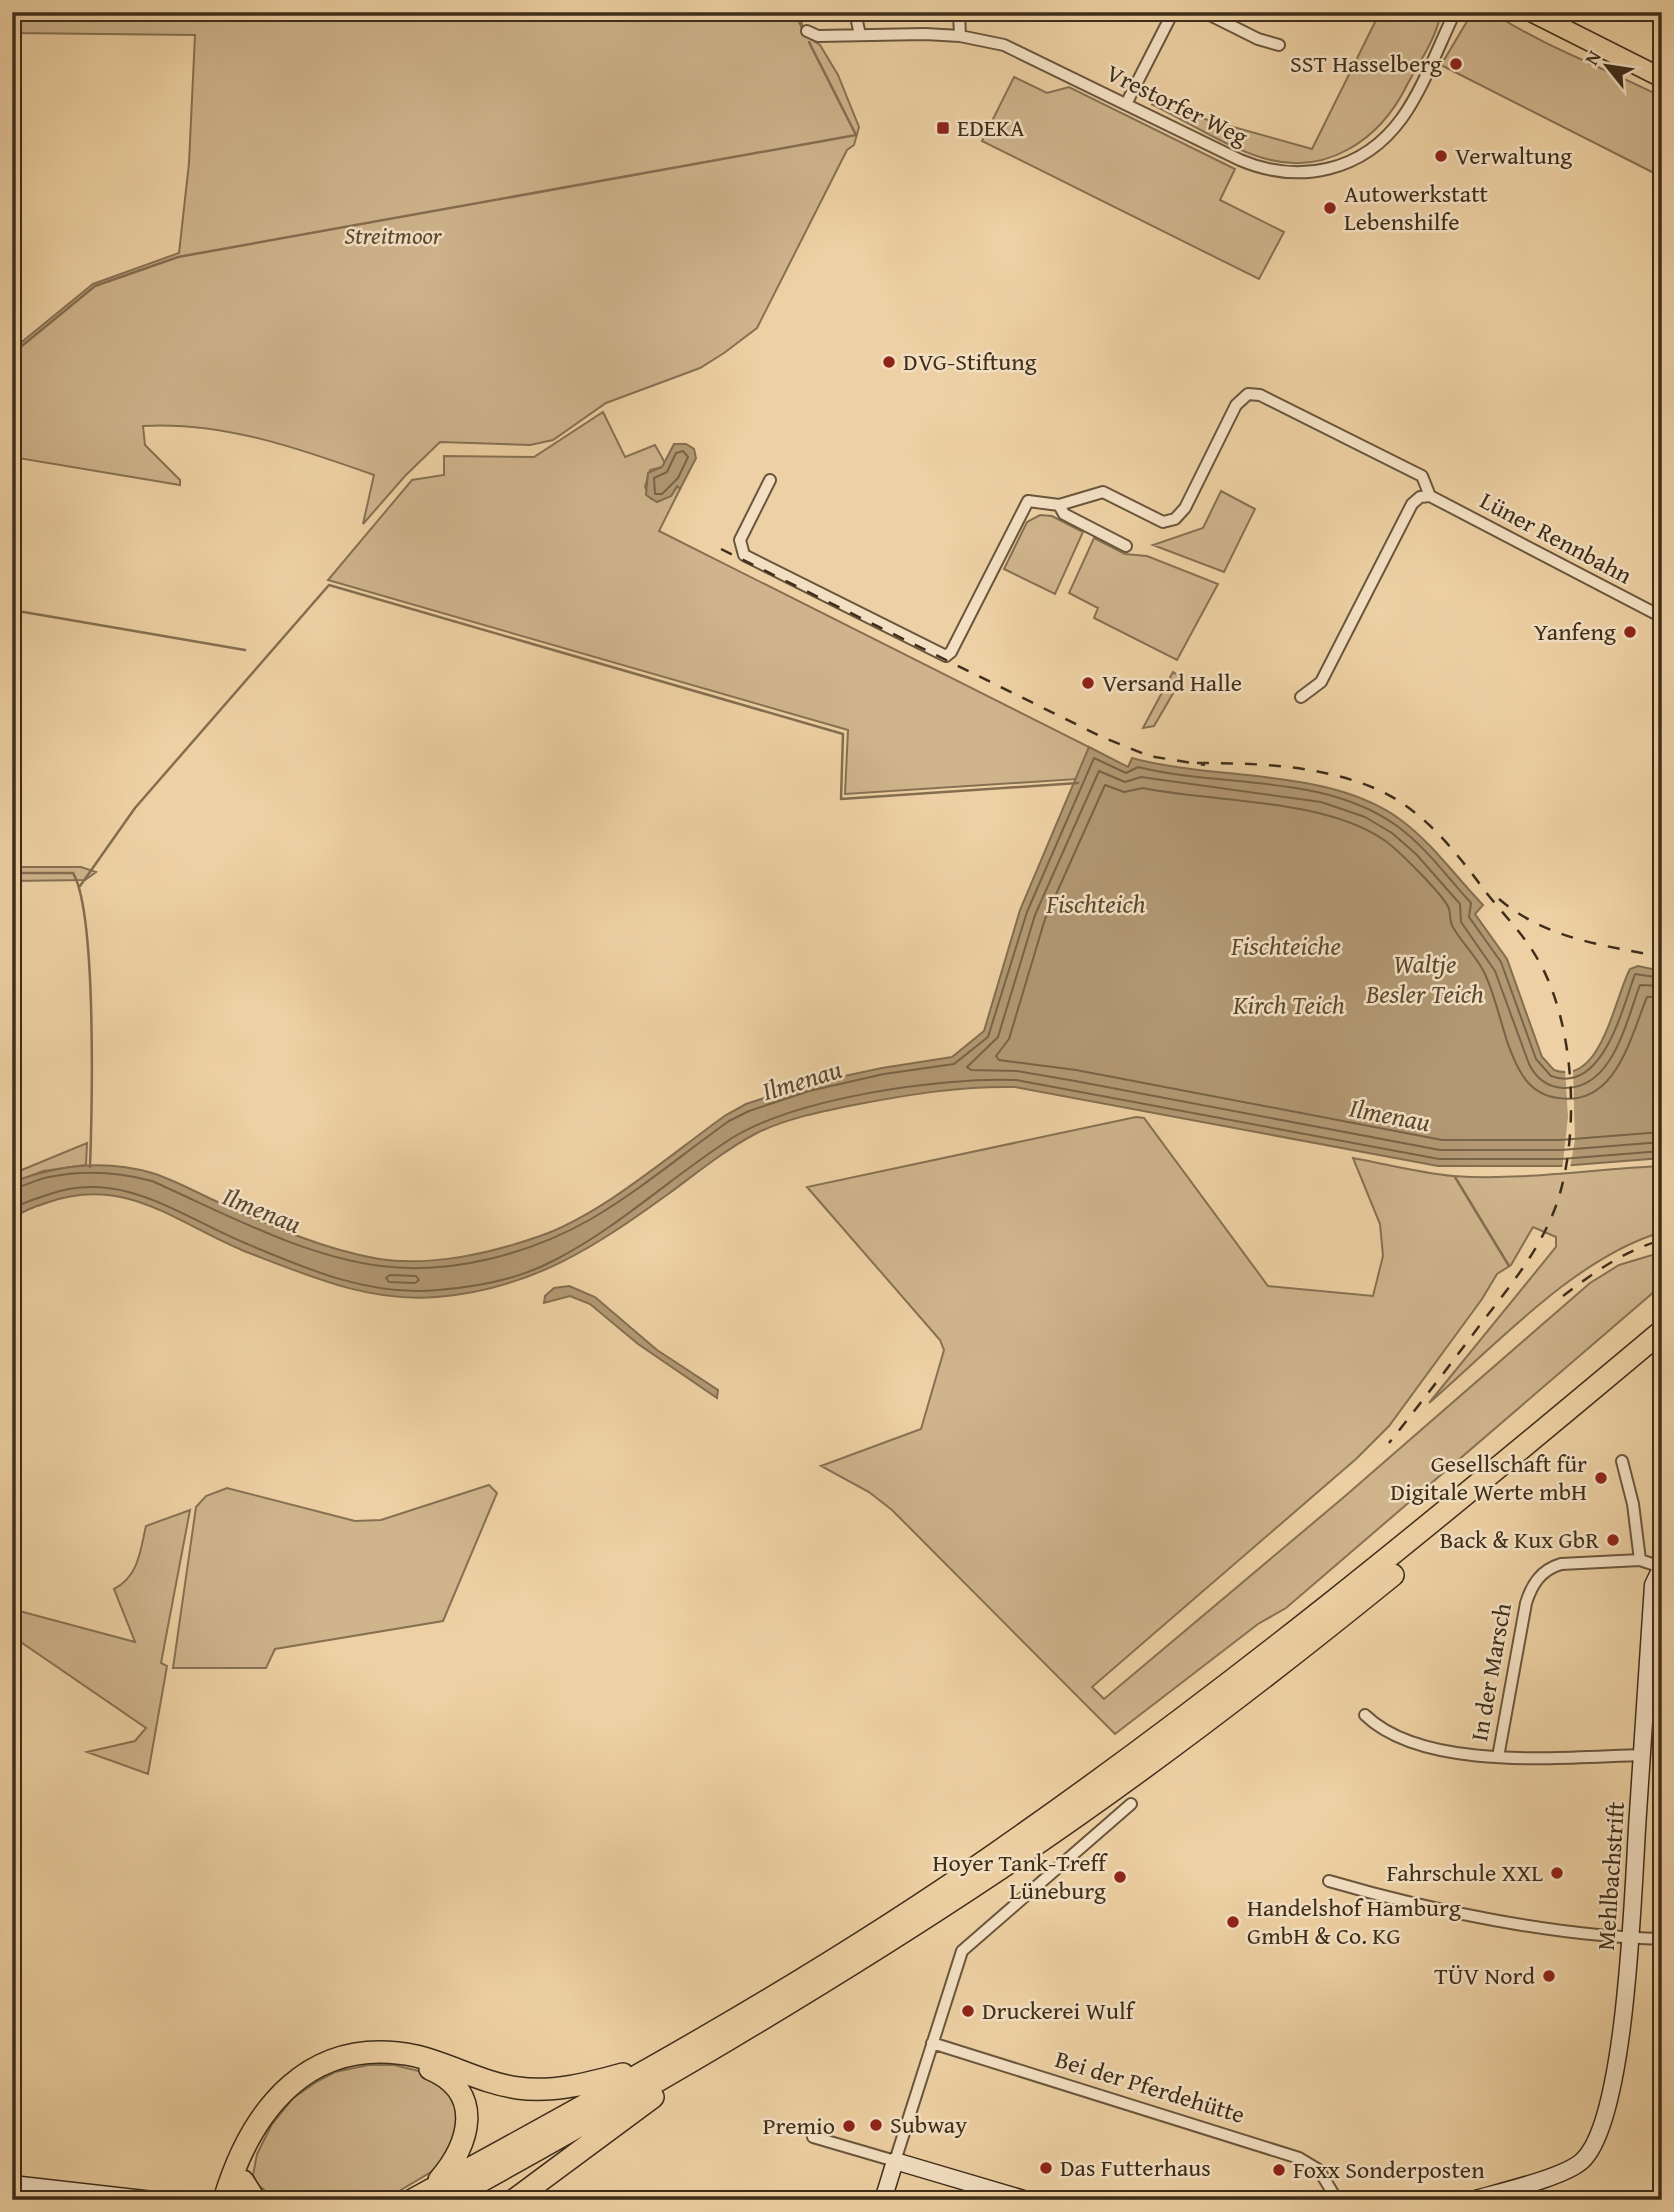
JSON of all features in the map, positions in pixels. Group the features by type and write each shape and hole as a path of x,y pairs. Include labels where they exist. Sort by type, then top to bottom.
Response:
{"highway":[{"path":"430,2196 881,1929 989,1858 1160,1736 1403,1548 1662,1331"},
{"path":"430,2196 739,2032 997,1871 1181,1740 1319,1635 1662,1349"},
{"path":"514,2200 739,2032"},
{"path":"224,2200 238,2159 264,2112 299,2078 334,2061 390,2053 416,2056 518,2088 540,2089 580,2085 655,2064"},
{"path":"255,2200 240,2190 262,2130 282,2104 303,2085 327,2071 348,2065 390,2060 414,2063 439,2073 450,2082 464,2103 468,2126 465,2139 452,2165 430,2196"}],"main road":[{"path":"1531,12 1662,78"}],"street":[{"path":"855,12 860,35"},
{"path":"959,12 960,36"},
{"path":"1126,104 1173,12"},
{"path":"1204,12 1258,39 1279,45"},
{"name":"Vrestorfer Weg","path":"807,31 818,36 960,36 1004,45 1258,167 1293,173 1328,170 1349,162 1376,146 1402,118 1455,12"},
{"name":"Lüner Rennbahn","path":"1059,505 1103,492 1163,522 1175,519 1185,508 1236,405 1248,394 1255,394 1422,476 1430,496 1662,617"},
{"path":"770,480 740,540 744,555 946,656 951,652 1028,501 1059,505 1064,514 1126,546"},
{"path":"1301,697 1321,682 1412,504 1420,497 1430,496"},
{"path":"1622,1461 1633,1504 1640,1560"},
{"name":"In der Marsch","path":"1498,1757 1526,1603 1536,1580 1544,1572 1561,1564 1640,1560 1661,1566 1653,1585"},
{"name":"Mehlbachstrift","path":"1472,2200 1561,2173 1582,2162 1599,2134 1616,2067 1626,1996 1653,1585"},
{"path":"1365,1715 1382,1731 1431,1746 1498,1757 1642,1755"},
{"path":"883,2200 962,1951 1131,1804"},
{"path":"1329,1881 1481,1917 1662,1939"},
{"name":"Bei der Pferdehütte","path":"932,2043 1299,2158 1319,2170 1337,2200"},
{"path":"813,2137 1027,2200"},
{"path":"12,2184 153,2200"}],"green space":[{"name":"Streitmoor","path":"12,12 796,12 809,38 820,45 838,75 859,127 854,145 847,150 757,328 700,368 606,403 553,440 530,445 440,442 405,476 363,524 374,475 290,447 232,432 143,426 145,445 180,480 180,485 12,457 12,350 93,284 179,253 189,163 195,35 12,33"},
{"path":"1380,12 1441,12 1432,40 1396,105 1366,137 1329,158 1286,163 1263,158 1220,140 1151,104 1312,149"},
{"path":"1491,12 1554,47 1662,97 1662,177 1441,65 1472,13"},
{"path":"1014,77 1047,93 1069,87 1235,169 1220,200 1284,232 1259,279 982,141"},
{"path":"603,412 625,457 655,445 665,463 662,467 650,470 645,487 651,499 671,496 678,485 680,489 659,531 1089,747 1542,1057 1553,1070 1662,1126 985,1031 1077,779 845,794 848,730 328,580 412,480 444,475 444,456 534,457"},
{"path":"1221,491 1255,509 1224,572 1153,545 1203,528"},
{"path":"1040,515 1052,516 1083,532 1055,594 1004,569 1027,522"},
{"path":"1094,538 1125,554 1147,556 1218,584 1177,660 1094,618 1098,608 1069,593"},
{"path":"1173,672 1182,678 1154,726 1143,728"},
{"path":"12,867 81,867 96,872 85,880 12,881"},
{"path":"1136,1117 1144,1118 1268,1286 1373,1296 1383,1256 1380,1224 1353,1158 1428,1173 1479,1177 1531,1176 1662,1166 1662,1232 1630,1244 1568,1282 1509,1330 1429,1403 1556,1247 1556,1237 1533,1227 1511,1265 1497,1274 1482,1299 1389,1426 1356,1459 1092,1687 1104,1699 1344,1497 1590,1283 1619,1265 1662,1252 1662,1285 1286,1608 1258,1624 1115,1734 892,1510 869,1492 821,1466 921,1429 944,1350 940,1340 807,1187"},
{"path":"87,1143 86,1165 43,1171 12,1183 12,1174"},
{"path":"489,1485 497,1493 443,1621 275,1649 266,1668 173,1668 196,1507 206,1496 227,1488 355,1521 381,1520"},
{"path":"190,1510 161,1663 167,1666 148,1774 87,1752 135,1741 146,1728 12,1636 12,1609 135,1642 114,1589 134,1570 146,1526"},
{"path":"368,2065 394,2065 423,2072 452,2094 461,2123 441,2166 384,2200 277,2200 258,2185 253,2175 257,2154 272,2124 293,2098 318,2081 335,2072"}],"water":[{"path":"674,444 686,444 694,449 696,458 680,489 677,486 671,496 657,502 646,495 648,473 662,467"},
{"name":"Fischteiche","path":"1089,747 1128,767 1132,758 1200,770 1307,783 1341,791 1372,803 1401,820 1434,850 1483,905 1475,914 1507,959 1542,1057 1554,1070 1570,1072 1583,1066 1594,1053 1604,1037 1630,969 1638,966 1662,971 1662,1158 1561,1166 1438,1166 1015,1087 995,1087 937,1091 879,1100 833,1109 767,1128 733,1147 616,1230 561,1262 503,1285 437,1297 387,1296 339,1285 244,1251 172,1216 125,1198 101,1194 74,1196 46,1203 12,1219 13,1182 64,1168 117,1166 159,1175 293,1234 357,1255 399,1261 461,1257 502,1248 564,1226 636,1182 726,1115 746,1104 807,1084 952,1057 984,1031 1020,910"},
{"path":"569,1286 595,1297 657,1350 718,1390 717,1398 638,1344 590,1304 570,1296 544,1303 545,1296 554,1288"}],"pier":[{"path":"1573,1068 1575,1139 1570,1169 1562,1170 1568,1117 1565,1069"}],"waterway":[{"path":"795,12 802,28"},
{"path":"12,354 95,286 178,257 856,135 809,42"},
{"path":"80,886 135,808 329,585 843,734 841,799 1078,783"},
{"path":"12,610 245,650"},
{"path":"12,873 73,873 81,895 86,928 91,1014 90,1167"},
{"path":"1455,1177 1509,1266"}],"railway":[{"path":"721,549 1100,736 1149,756 1205,765"},
{"path":"1197,763 1264,765 1331,774 1374,788 1406,806 1421,817 1447,844 1525,940 1550,984 1559,1013 1570,1077 1571,1110 1565,1172 1551,1218 1514,1281 1389,1443"},
{"path":"1499,899 1517,912 1556,932 1597,944 1662,957"},
{"path":"1563,1296 1622,1256 1662,1240"}],"place":[{"name":"SST Hasselberg","path":"1456,64"},
{"name":"EDEKA","path":"943,128"},
{"name":"Verwaltung","path":"1441,156"},
{"name":"Autowerkstatt Lebenshilfe","path":"1330,208"},
{"name":"DVG-Stiftung","path":"889,362"},
{"name":"Yanfeng","path":"1630,632"},
{"name":"Versand Halle","path":"1088,683"},
{"name":"Gesellschaft für Digitale Werte mbH","path":"1601,1478"},
{"name":"Back & Kux GbR","path":"1613,1540"},
{"name":"Fahrschule XXL","path":"1557,1873"},
{"name":"Hoyer Tank-Treff Lüneburg","path":"1120,1877"},
{"name":"Handelshof Hamburg GmbH & Co. KG","path":"1233,1922"},
{"name":"TÜV Nord","path":"1549,1976"},
{"name":"Druckerei Wulf","path":"968,2011"},
{"name":"Subway","path":"876,2125"},
{"name":"Premio","path":"849,2126"},
{"name":"Das Futterhaus","path":"1046,2168"},
{"name":"Foxx Sonderposten","path":"1279,2170"}],"water label":[{"name":"Fischteich","path":"1096,904"},
{"name":"Waltje Besler Teich","path":"1425,979"},
{"name":"Kirch Teich","path":"1289,1005"},
{"name":"Ilmenau","path":"802,1080"},
{"name":"Ilmenau","path":"1390,1115"},
{"name":"Ilmenau","path":"262,1210"}]}
